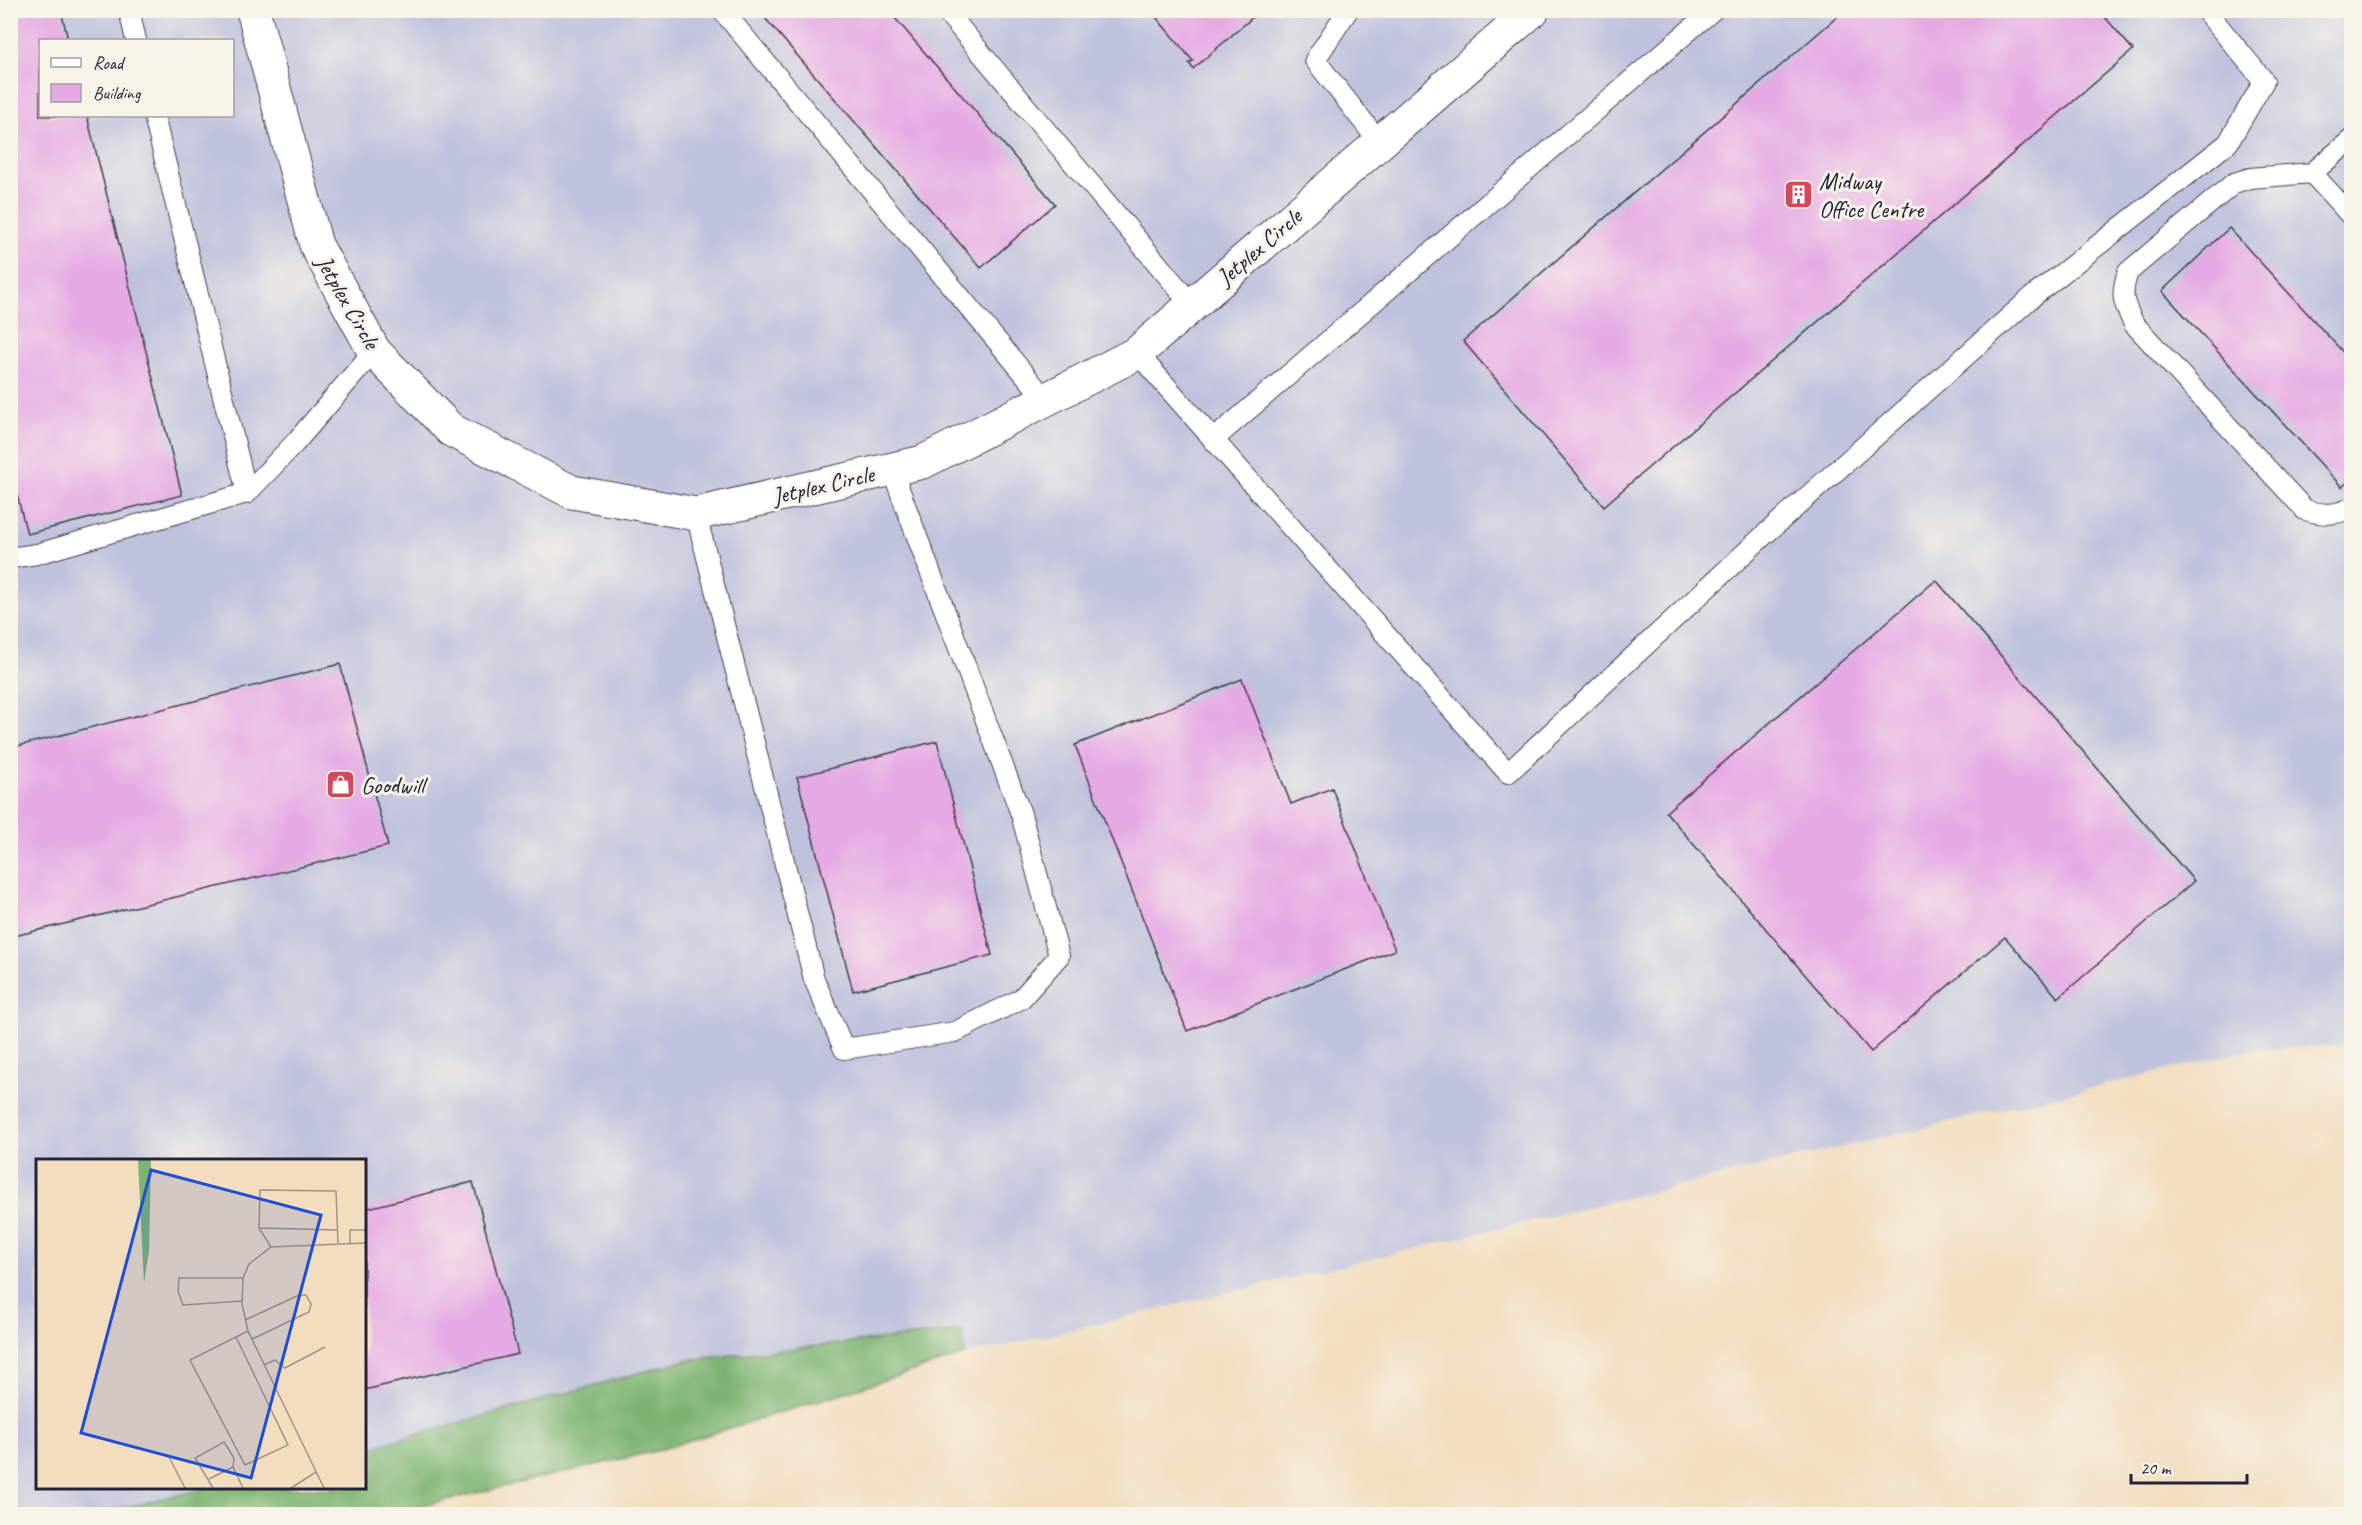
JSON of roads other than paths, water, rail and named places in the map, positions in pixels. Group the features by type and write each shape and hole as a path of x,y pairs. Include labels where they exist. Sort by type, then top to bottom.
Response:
{"street":[{"name":"Jetplex Circle","path":"253,10 316,245 374,351 451,430 562,487 572,492 696,514 923,462 1137,353 1533,10"}],"lane":[{"path":"129,10 136,39"},
{"path":"722,10 1046,400"},
{"path":"945,10 1192,305"},
{"path":"1348,10 1315,60 1380,143"},
{"path":"1212,440 1713,10"},
{"path":"1137,353 1508,773 1762,537 2032,297 2228,143 2264,81 2205,10"},
{"path":"154,117 247,493"},
{"path":"2352,139 2312,172 2250,178 2234,183 2128,272 2122,290 2125,307 2134,324 2306,510 2322,515 2341,513 2352,507"},
{"path":"2312,172 2352,217"},
{"path":"10,558 37,554 247,493 294,444 374,351"},
{"path":"696,514 814,980 844,1049 956,1032 1021,999 1059,956 1022,814 892,470"}],"place":[{"name":"Midway Office Centre","path":"1798,195"},
{"name":"Goodwill","path":"340,785"}]}
